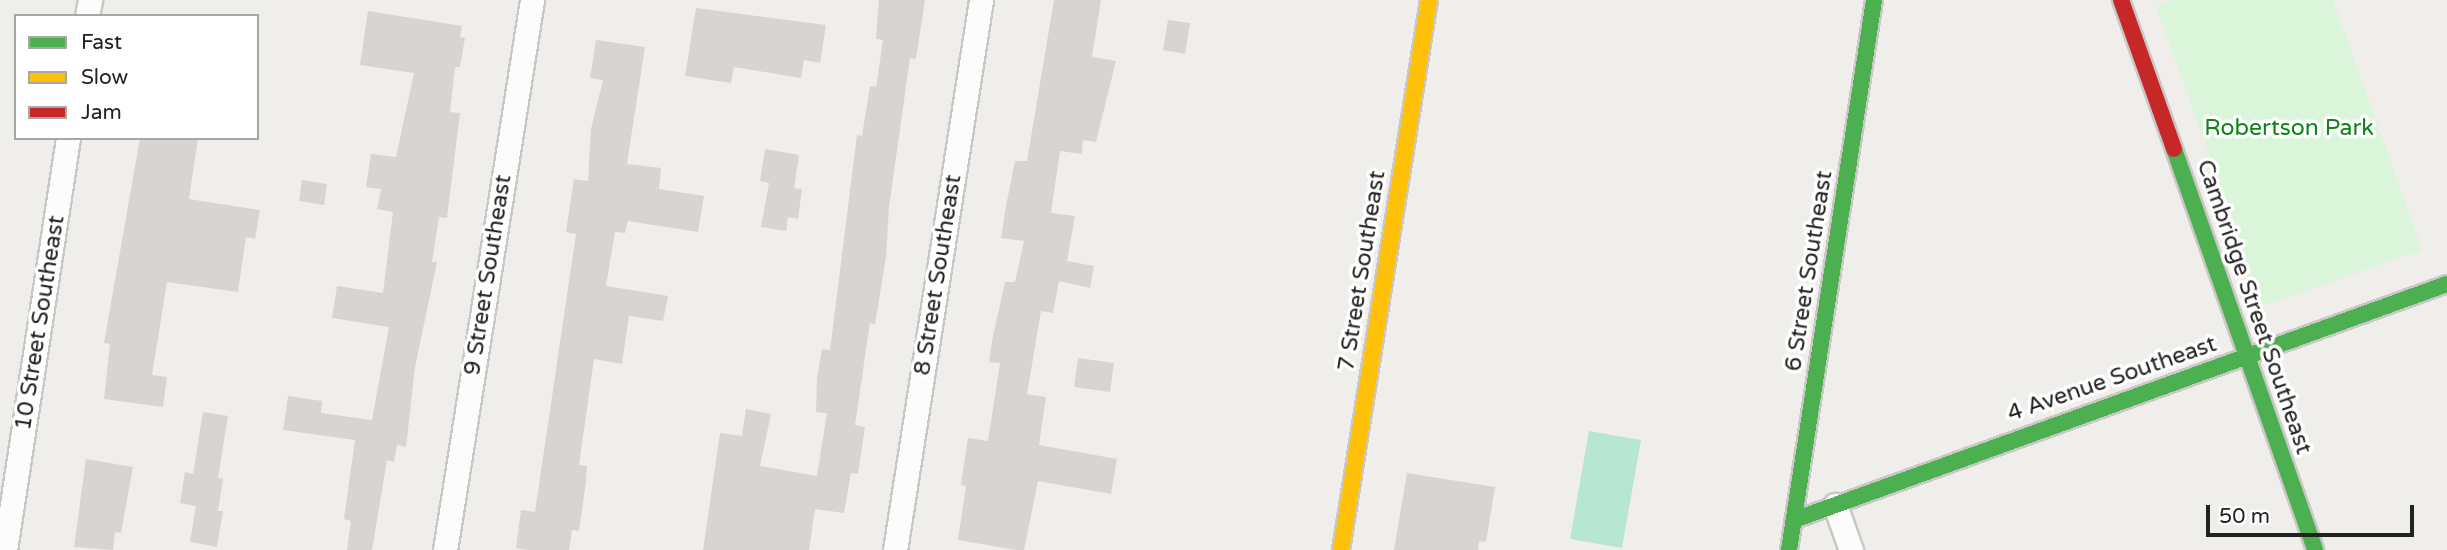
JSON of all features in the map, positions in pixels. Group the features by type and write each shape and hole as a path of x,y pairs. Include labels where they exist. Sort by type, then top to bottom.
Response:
{"street":[{"name":"9 Street Southeast","path":"445,550 532,0"},
{"name":"8 Street Southeast","path":"895,550 981,0"},
{"name":"7 Street Southeast","path":"1340,550 1429,0"},
{"name":"6 Street Southeast","path":"1789,550 1874,0"},
{"name":"Cambridge Street Southeast","path":"2121,0 2315,550"},
{"name":"10 Street Southeast","path":"5,550 68,140"},
{"name":"4 Avenue Southeast","path":"1794,520 2447,284"},
{"path":"1835,505 1851,550"}],"green space":[{"name":"Robertson Park","path":"2174,0 2333,0 2422,250 2263,306 2156,6"},
{"path":"1589,431 1641,440 1622,548 1570,539"}],"building":[{"path":"879,0 925,0 916,59 910,58 889,207 886,257 875,324 870,323 855,425 865,427 858,474 851,473 844,513 815,509 809,550 703,550 720,433 742,436 746,409 771,414 760,466 817,476 827,413 816,412 817,379 822,349 830,350 857,135 862,136 870,86 876,87 883,40 876,39"},
{"path":"1054,0 1101,0 1092,57 1116,61 1096,142 1083,140 1082,154 1060,151 1051,213 1075,216 1067,261 1094,266 1090,288 1059,281 1053,313 1041,311 1027,394 1046,397 1039,445 1117,459 1111,494 1038,481 1024,550 1016,550 958,540 966,486 961,485 968,438 988,441 1000,363 989,362 993,336 1005,282 1015,282 1024,241 1001,238 1015,161 1027,161"},
{"path":"696,8 826,25 820,63 804,60 801,78 734,67 731,83 685,76"},
{"path":"368,11 462,26 460,37 465,38 460,67 455,67 450,112 460,113 447,218 439,217 432,262 437,262 415,367 406,447 397,445 394,462 387,460 372,550 347,550 351,521 344,519 355,440 283,430 288,396 322,401 321,413 372,420 389,327 332,318 337,286 383,293 393,212 377,209 381,189 366,187 371,154 396,157 414,73 360,65"},
{"path":"1168,20 1190,23 1185,54 1163,50"},
{"path":"596,40 645,47 627,164 661,168 659,189 704,196 698,232 628,221 625,233 615,232 606,286 668,296 663,321 629,316 622,364 594,359 579,465 587,466 579,531 572,530 569,550 528,550 516,548 521,510 535,512 576,234 566,232 574,179 588,181 591,129 603,80 590,78"},
{"path":"140,140 198,140 189,199 260,210 255,239 246,237 238,292 167,282 152,375 167,377 163,407 104,399 110,344 104,343"},
{"path":"765,149 799,155 794,188 802,189 798,219 788,217 786,231 761,227 769,183 760,181"},
{"path":"302,180 327,184 324,205 299,201"},
{"path":"1078,358 1114,363 1110,392 1074,387"},
{"path":"203,412 228,416 218,478 223,479 218,511 223,511 217,547 190,542 196,506 180,503 185,472 193,474"},
{"path":"86,459 133,467 121,533 115,532 113,550 74,547"},
{"path":"1407,473 1495,487 1486,542 1479,541 1478,550 1394,550"}],"traffic: fast":[{"path":"1789,550 1874,0"},
{"path":"2174,149 2315,550"},
{"path":"1794,520 2447,284"}],"traffic: slow":[{"path":"1341,550 1429,0"}],"traffic: jam":[{"path":"2121,0 2174,149"}]}
